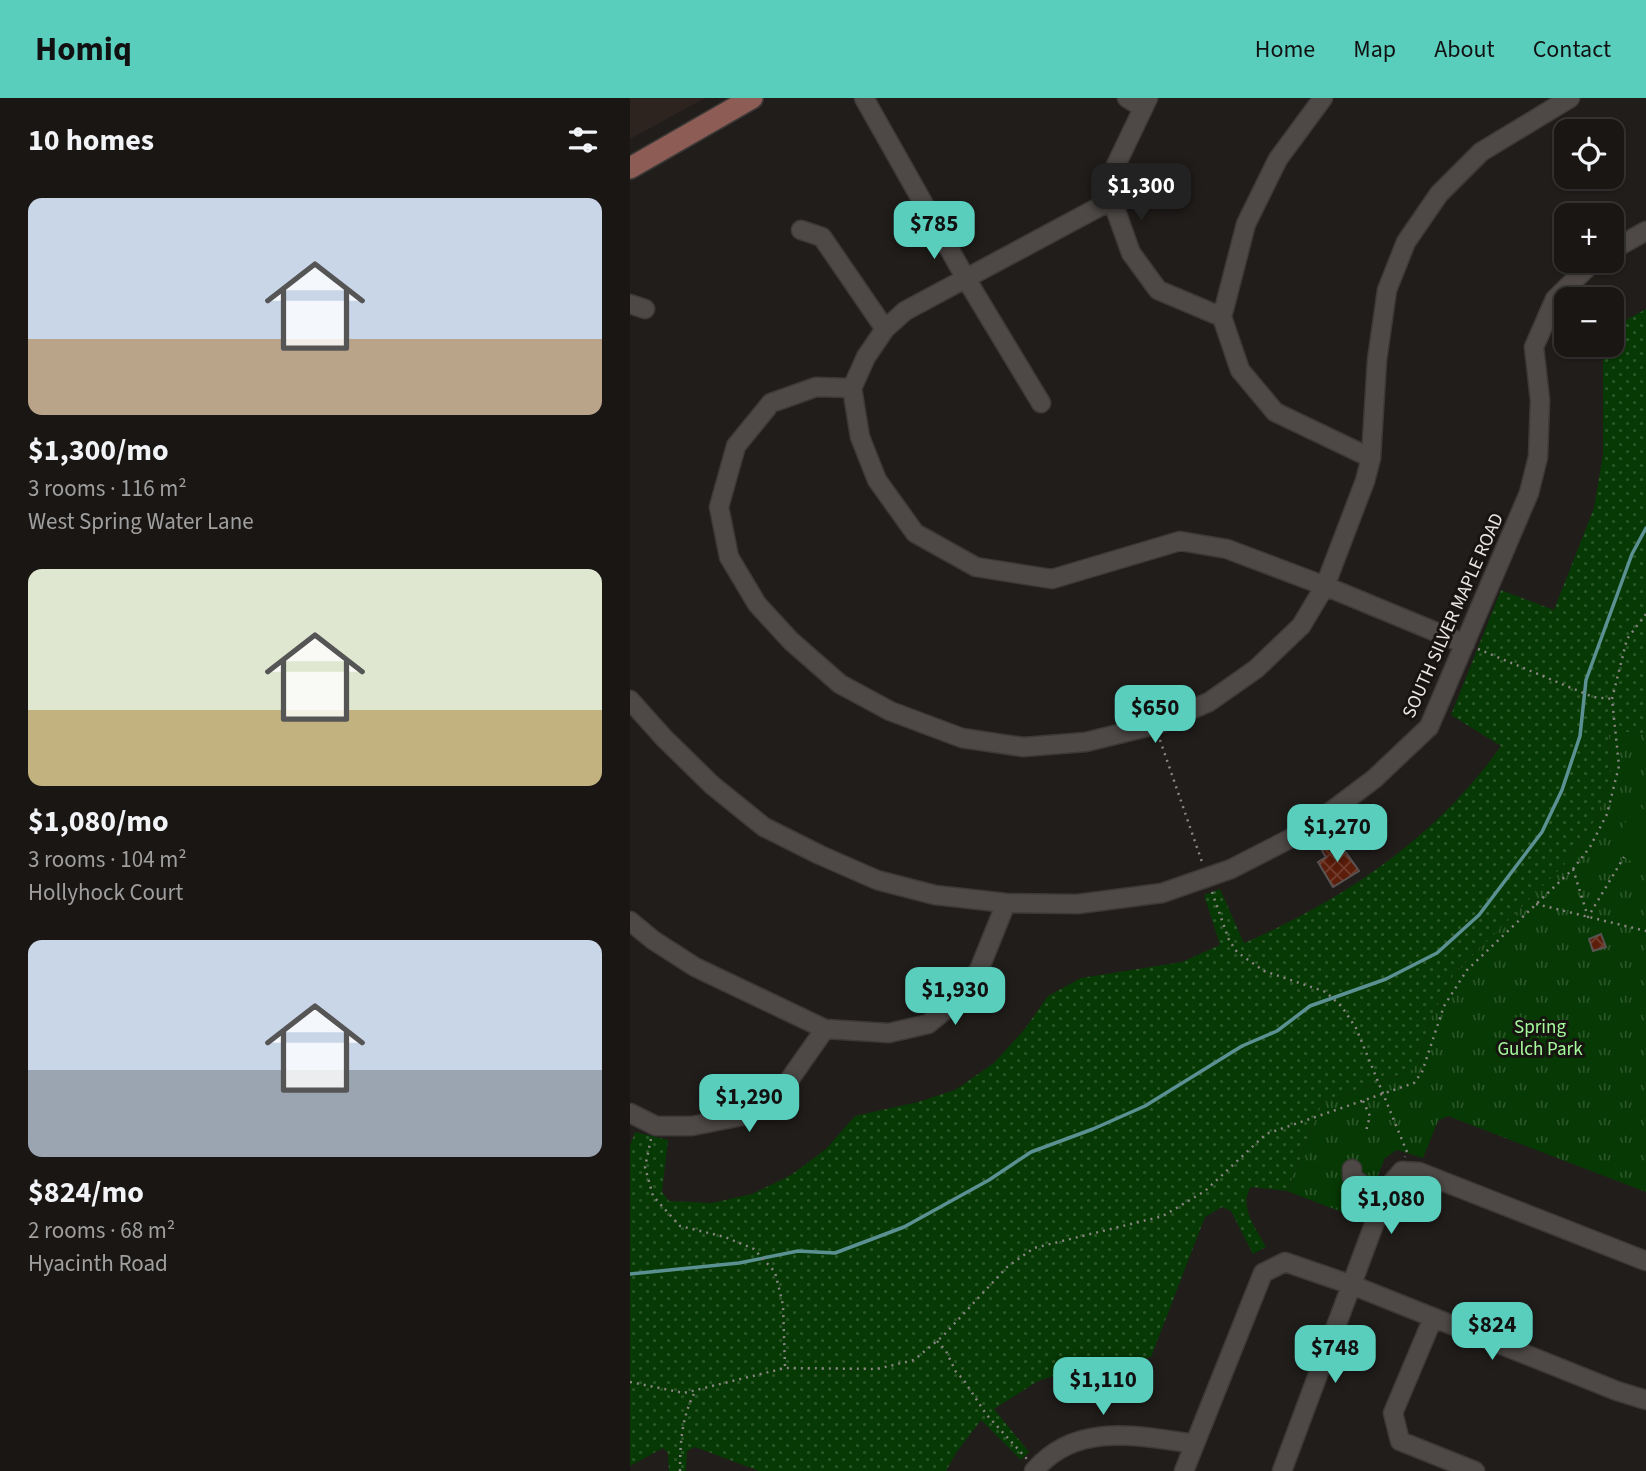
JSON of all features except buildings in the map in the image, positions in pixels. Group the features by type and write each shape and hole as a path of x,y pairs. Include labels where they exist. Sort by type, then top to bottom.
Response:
{"main road":[{"path":"630,168 752,98"}],"street":[{"path":"864,98 965,277 1041,403"},
{"path":"1323,98 1278,159 1246,224 1222,317 1240,370 1275,412 1371,457"},
{"path":"852,388 816,387 771,403 736,446 719,507 729,557 757,604 791,641 840,684 890,711 961,738 1023,747 1086,742 1155,725 1209,702 1256,669 1301,626 1325,586 1365,481 1371,457 1377,360 1387,290 1406,242 1438,194 1481,152 1570,98"},
{"path":"1139,101 1116,165 1112,200 1131,253 1158,290 1222,317"},
{"path":"1112,200 905,311 885,329 866,357 852,388 860,437 877,480 915,533 976,567 1052,579 1180,541 1227,549 1465,644"},
{"path":"801,230 822,237 885,329"},
{"path":"1624,243 1646,230"},
{"name":"SOUTH SILVER MAPLE ROAD","path":"630,700 712,785 764,827 877,880 935,895 1006,903 1078,904 1162,893 1231,869 1305,831 1374,779 1429,727 1529,493 1538,457 1540,400 1534,347 1555,299 1582,273"},
{"path":"630,921 653,940 695,967 825,1029 889,1033 928,1024 960,998 979,970 1006,903"},
{"path":"630,1113 656,1126 692,1126 742,1116 785,1086 825,1029"},
{"path":"1352,1169 1352,1177 1384,1201"},
{"path":"1282,1471 1388,1187 1402,1171 1419,1172 1646,1261"},
{"path":"1184,1471 1263,1273 1285,1262 1352,1285 1617,1391 1646,1400"},
{"path":"1433,1318 1393,1413 1400,1441 1475,1471"},
{"path":"1037,1468 1077,1439 1124,1434 1195,1444"}],"path":[{"path":"630,1382 684,1393 785,1368 877,1368 914,1360 937,1341 1007,1267 1034,1248 1163,1216 1205,1191 1266,1134 1414,1083 1422,1072 1444,1006 1467,970 1573,869 1590,847 1607,814 1619,766 1612,699 1628,639 1646,614"},
{"path":"1465,644 1593,697 1612,699"},
{"path":"1588,917 1624,858"},
{"path":"1573,869 1588,917"},
{"path":"1536,904 1646,930"},
{"path":"1325,992 1339,1004 1356,1028 1407,1152 1402,1171"},
{"path":"1363,1101 1370,1116 1366,1132"},
{"path":"656,1126 645,1167 653,1196 680,1226 725,1237 756,1251 775,1272 783,1305 785,1368"},
{"path":"937,1341 997,1429 1037,1468"},
{"path":"680,1471 680,1444 686,1407 696,1390"}],"shaded area":[{"path":"630,98 705,98 630,139"}],"green space":[{"path":"1646,309 1646,734 1609,731 1610,779 1597,817 1567,862 1454,974 1432,1016 1414,1069 1322,1104 1287,1191 1251,1187 1246,1202 1247,1209 1266,1247 1253,1254 1231,1211 1222,1207 1205,1217 1151,1357 1125,1365 1083,1367 1038,1381 994,1409 1029,1452 1021,1460 981,1420 946,1471 759,1471 695,1447 687,1451 686,1471 669,1471 668,1453 663,1448 630,1466 630,1146 635,1132 668,1140 662,1192 669,1201 712,1203 752,1194 791,1175 826,1149 855,1116 918,1102 955,1090 994,1063 1024,1030 1048,996 1081,978 1182,962 1220,945 1204,895 1220,889 1244,943 1281,926 1353,885 1418,837 1476,779 1501,746 1451,715 1501,590 1554,610 1594,508 1603,454 1603,358 1624,357 1624,324"},
{"name":"Spring Gulch Park","path":"1609,730 1646,734 1646,1192 1448,1116 1438,1121 1423,1158 1397,1150 1385,1158 1360,1219 1287,1191 1322,1104 1414,1069 1432,1016 1454,974 1567,862 1597,817 1610,779"},
{"path":"1636,805 1646,811 1646,847 1636,864 1610,848"}],"waterway":[{"path":"630,1274 739,1263 798,1251 835,1253 904,1227 989,1180 1031,1152 1145,1106 1242,1046 1277,1031 1310,1006 1386,979 1437,953 1479,915 1542,832 1562,790 1580,736 1586,680 1632,554 1646,528"}]}
